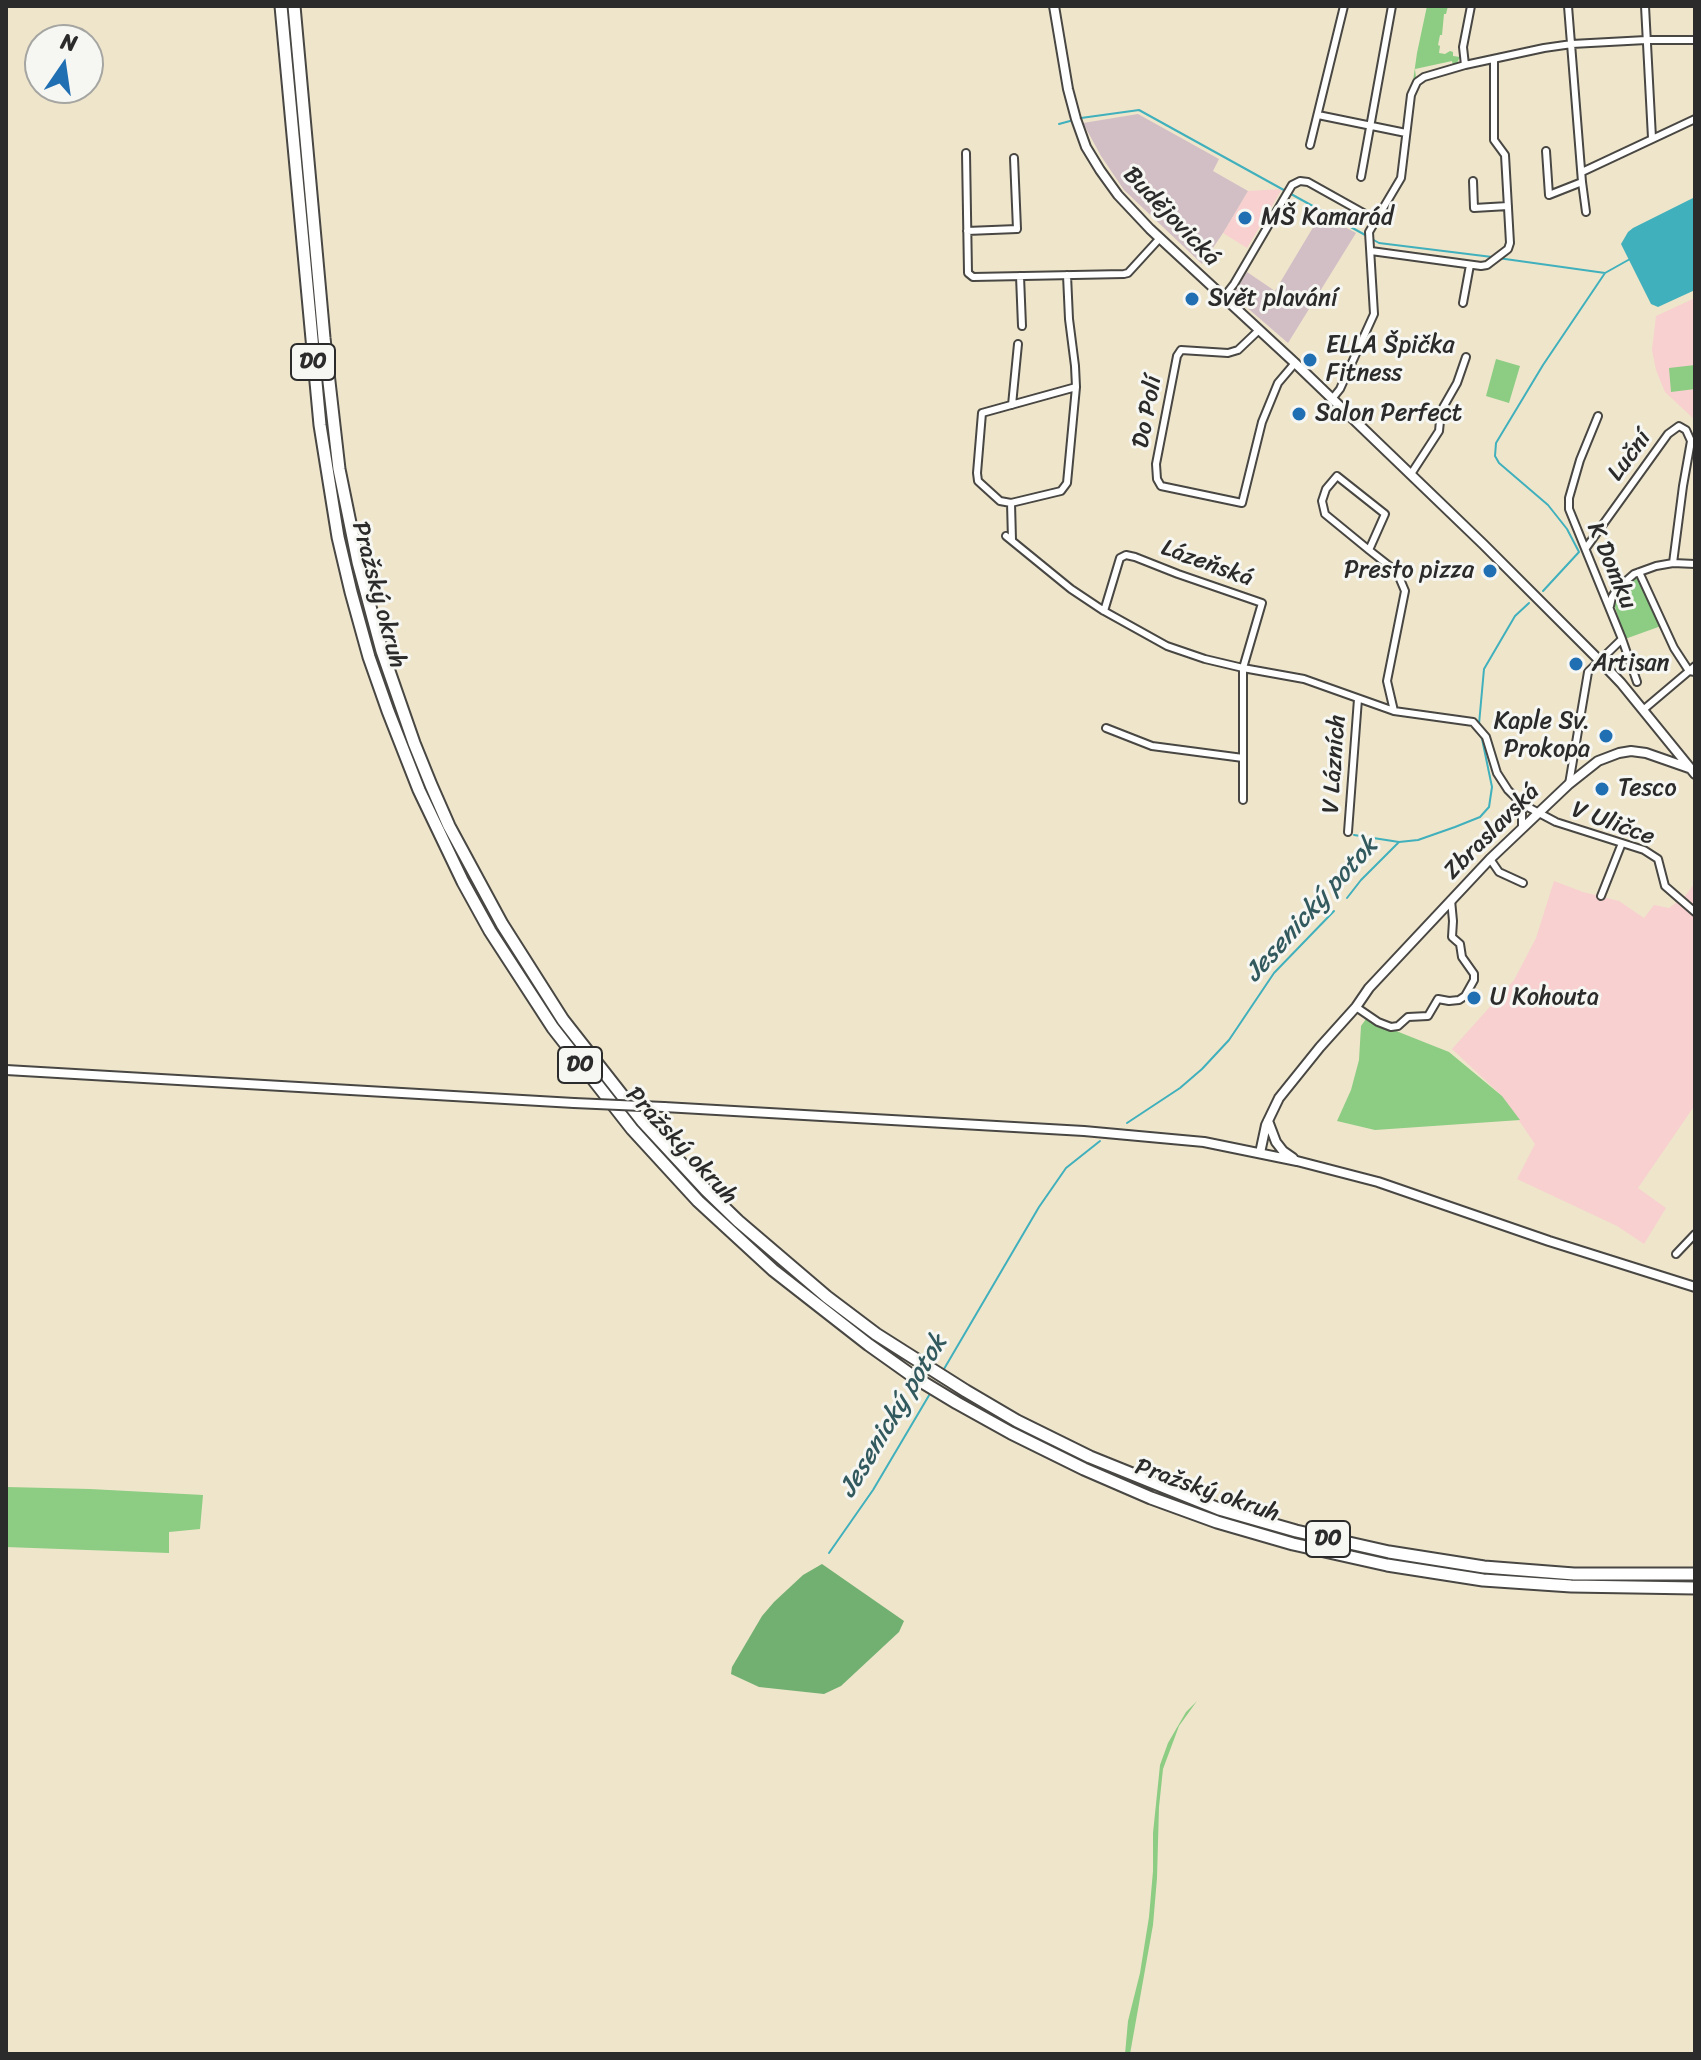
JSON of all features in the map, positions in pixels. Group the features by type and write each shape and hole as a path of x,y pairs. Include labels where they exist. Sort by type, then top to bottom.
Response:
{"highway":[{"name":"Pražský okruh","path":"281,6 320,425 331,501 369,657 402,748 438,832 490,931 527,990 582,1067 632,1129 698,1201 773,1270 914,1377 1072,1463 1138,1492 1217,1522 1293,1544 1387,1565 1483,1580 1619,1588 1695,1588"},
{"name":"Pražský okruh","path":"294,6 339,469 358,562 382,651 414,743 449,826 502,924 538,983 591,1058 643,1122 706,1190 781,1259 876,1334 1017,1421 1090,1457 1219,1509 1296,1531 1389,1552 1484,1567 1574,1574 1695,1574"}],"main road":[{"name":"Budějovická","path":"1054,6 1076,119 1086,147 1118,195 1411,474 1600,661 1692,771"},
{"name":"Zbraslavská","path":"1356,1007 1369,988 1490,859 1569,784 1598,761 1619,753 1639,751 1692,771"},
{"path":"1260,1153 1268,1120 1279,1098 1356,1007"},
{"path":"6,1070 1109,1132 1204,1142 1297,1161 1404,1191 1695,1287"},
{"path":"1268,1120 1276,1142 1297,1161"}],"street":[{"path":"1310,145 1344,6"},
{"path":"1361,177 1392,6"},
{"path":"1465,65 1463,47 1471,6"},
{"path":"1568,6 1586,212"},
{"path":"1645,6 1652,138"},
{"path":"1332,399 1345,380 1374,314 1369,232 1401,178 1411,95 1417,82 1465,65 1544,48 1646,40 1695,40"},
{"path":"1371,251 1487,265 1510,247 1505,155 1494,140 1494,59"},
{"path":"1318,115 1406,133"},
{"path":"1582,172 1695,119"},
{"path":"1546,151 1549,195 1582,182"},
{"path":"966,153 968,273 973,277 1128,273 1160,238"},
{"path":"967,231 1017,229 1014,158"},
{"path":"1224,297 1292,185 1300,181 1308,182 1376,220"},
{"path":"1473,181 1474,208 1508,206"},
{"path":"1463,303 1470,265"},
{"path":"1067,275 1076,387 1068,478 1061,491 1011,503 1000,501 978,481 982,413 1076,387"},
{"path":"1020,276 1022,326"},
{"name":"Do Polí","path":"1259,330 1238,350 1228,353 1181,350 1177,356 1156,464 1161,486 1242,503 1262,422 1278,383 1295,363"},
{"path":"1012,405 1018,344"},
{"path":"1411,474 1439,431 1441,411 1457,383 1466,357"},
{"name":"K Domku","path":"1598,416 1580,460 1568,504 1637,682"},
{"name":"Luční","path":"1586,548 1668,434 1679,426 1686,430 1691,441 1673,563"},
{"path":"1369,550 1385,514 1337,476 1326,489 1322,501 1325,514 1369,550 1397,572 1405,591 1387,681 1394,711"},
{"path":"1011,503 1009,538 1071,589 1167,646 1243,668 1243,800"},
{"name":"Lázeňská","path":"1104,611 1120,558 1126,555 1262,603 1243,668"},
{"path":"1610,608 1617,589 1631,576 1656,566 1695,564"},
{"path":"1639,572 1674,648 1693,670 1643,710"},
{"name":"K Domku","path":"1600,661 1622,639"},
{"path":"1569,784 1588,672 1600,661"},
{"name":"V Lázních","path":"1243,668 1304,679 1394,711 1473,722 1486,737 1497,773 1508,790 1522,804 1540,813"},
{"name":"V Lázních","path":"1348,832 1358,699"},
{"path":"1106,728 1152,746 1243,758"},
{"path":"1522,804 1522,829"},
{"name":"V Uličce","path":"1540,813 1556,822 1644,850 1658,859 1665,886 1695,912"},
{"path":"1601,896 1622,843"},
{"path":"1490,859 1499,872 1523,883"},
{"name":"Zbraslavská","path":"1356,1007 1391,1027 1398,1026 1408,1017 1428,1016 1438,999 1459,1000 1465,996 1474,974 1462,957 1460,944 1452,937 1451,900"},
{"path":"1676,1254 1695,1234"}],"shaded area":[{"path":"1138,114 1219,159 1213,171 1248,191 1202,264 1124,190 1083,123"},
{"path":"1282,189 1247,248 1223,233 1248,191"},
{"path":"1321,214 1356,233 1288,343 1234,293 1247,272 1275,291"},
{"path":"1695,298 1695,420 1665,392 1652,350 1656,316"},
{"path":"1554,881 1619,901 1644,918 1654,905 1669,908 1685,896 1695,883 1695,1105 1638,1188 1666,1208 1644,1244 1617,1226 1517,1179 1535,1144 1502,1096 1452,1049 1514,980 1536,938"}],"green space":[{"path":"1427,6 1448,6 1438,45 1439,53 1450,51 1453,56 1460,57 1453,65 1452,61 1415,69 1416,78 1413,81 1417,53"},
{"path":"1496,359 1520,366 1509,403 1486,396"},
{"path":"1695,365 1695,389 1671,392 1669,368"},
{"path":"1638,578 1661,626 1625,639 1614,604 1623,588"},
{"path":"1366,1019 1449,1052 1502,1096 1520,1120 1375,1130 1337,1121 1351,1090 1359,1060 1361,1026"},
{"path":"6,1487 203,1495 200,1529 169,1532 169,1553 6,1547"},
{"path":"822,1564 904,1621 899,1632 841,1686 824,1694 759,1687 731,1674 732,1667 762,1616 803,1575"},
{"path":"1197,1701 1179,1726 1163,1769 1153,1925 1130,2054 1125,2054 1128,2021 1149,1917 1160,1765 1168,1743 1186,1712"}],"water":[{"path":"1695,197 1695,290 1658,307 1651,304 1621,244 1633,228"}],"waterway":[{"path":"1081,118 1139,110 1367,236"},
{"path":"1059,124 1070,121"},
{"path":"1372,239 1379,243 1492,257"},
{"path":"1498,258 1605,273"},
{"name":"Jesenický potok","path":"1543,591 1579,552 1567,529 1548,505 1499,463 1495,456 1496,443 1543,365 1605,273 1630,259"},
{"name":"Jesenický potok","path":"1479,724 1484,669 1515,616 1529,603"},
{"name":"Jesenický potok","path":"1347,898 1399,842 1418,840 1455,827 1480,817 1489,807 1492,787 1481,734"},
{"path":"1354,835 1399,842"},
{"name":"Jesenický potok","path":"1127,1123 1180,1088 1202,1069 1229,1040 1274,973 1334,911"},
{"name":"Jesenický potok","path":"944,1369 1039,1207 1066,1168 1100,1141"},
{"name":"Jesenický potok","path":"829,1553 873,1490 931,1392"}],"place":[{"name":"MŠ Kamarád","path":"1245,218"},
{"name":"Svět plavání","path":"1192,299"},
{"name":"ELLA Špička Fitness","path":"1310,360"},
{"name":"Salon Perfect","path":"1299,414"},
{"name":"Presto pizza","path":"1490,571"},
{"name":"Artisan","path":"1576,664"},
{"name":"Kaple Sv. Prokopa","path":"1606,736"},
{"name":"Tesco","path":"1602,789"},
{"name":"U Kohouta","path":"1474,998"}]}
